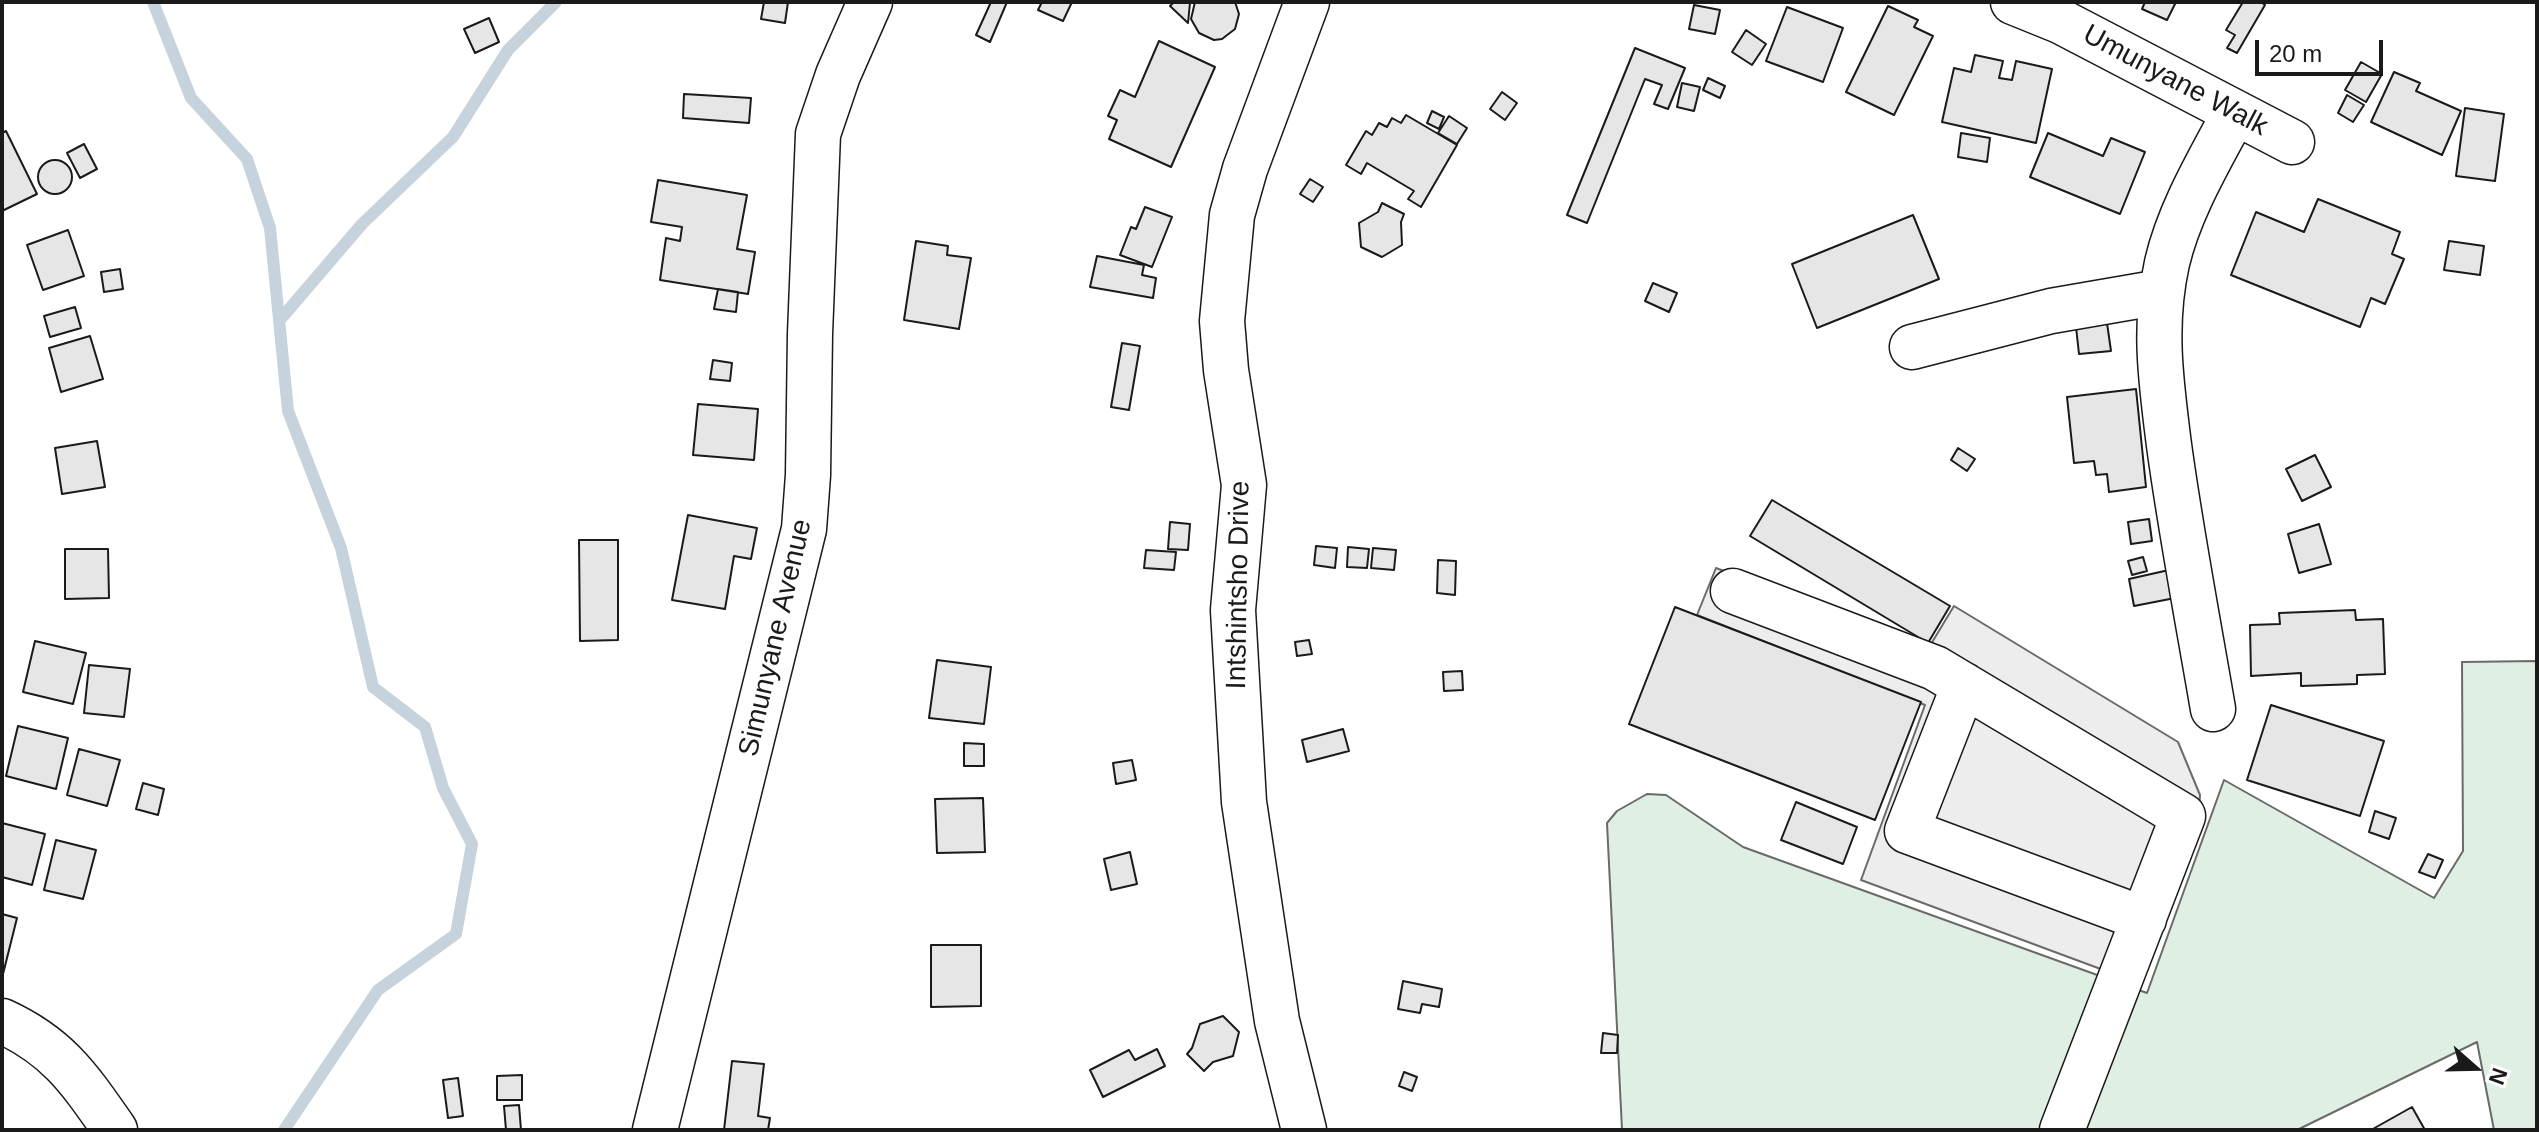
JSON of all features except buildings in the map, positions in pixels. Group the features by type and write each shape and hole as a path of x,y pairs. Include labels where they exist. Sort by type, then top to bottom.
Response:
{"street":[{"name":"Simunyane Avenue","path":"655,1130 804,529 818,134 838,75 870,2"},
{"name":"Intshintsho Drive","path":"1304,1130 1277,1021 1244,802 1233,610 1244,485 1226,370 1222,321 1232,215 1245,169 1307,2"},
{"name":"Umunyane Walk","path":"2013,2 2060,21 2292,142"},
{"path":"2213,709 2175,486 2159,369 2161,292 2168,260 2192,196 2234,114"},
{"path":"1912,347 2051,311 2161,292"},
{"path":"1733,591 1935,668 2183,816 2062,1130"},
{"path":"1964,685 1907,831 2144,919"},
{"path":"2,1021 30,1034 55,1053 82,1082 115,1130"}],"green space":[{"path":"2537,661 2537,1130 2494,1130 2477,1042 2297,1130 1622,1130 1607,823 1617,811 1647,794 1666,795 1743,847 2147,993 2224,780 2434,898 2463,851 2462,662"}],"shaded area":[{"path":"1716,568 1928,649 1954,606 2178,742 2200,795 2198,827 2141,984 1861,880 1925,705 1697,615"}],"waterway":[{"path":"153,2 191,98 247,159 270,228 288,411 341,548 373,687 425,727 443,788 472,844 456,934 378,990 284,1130"},
{"path":"279,321 362,224 453,137 508,50 556,2"}]}
